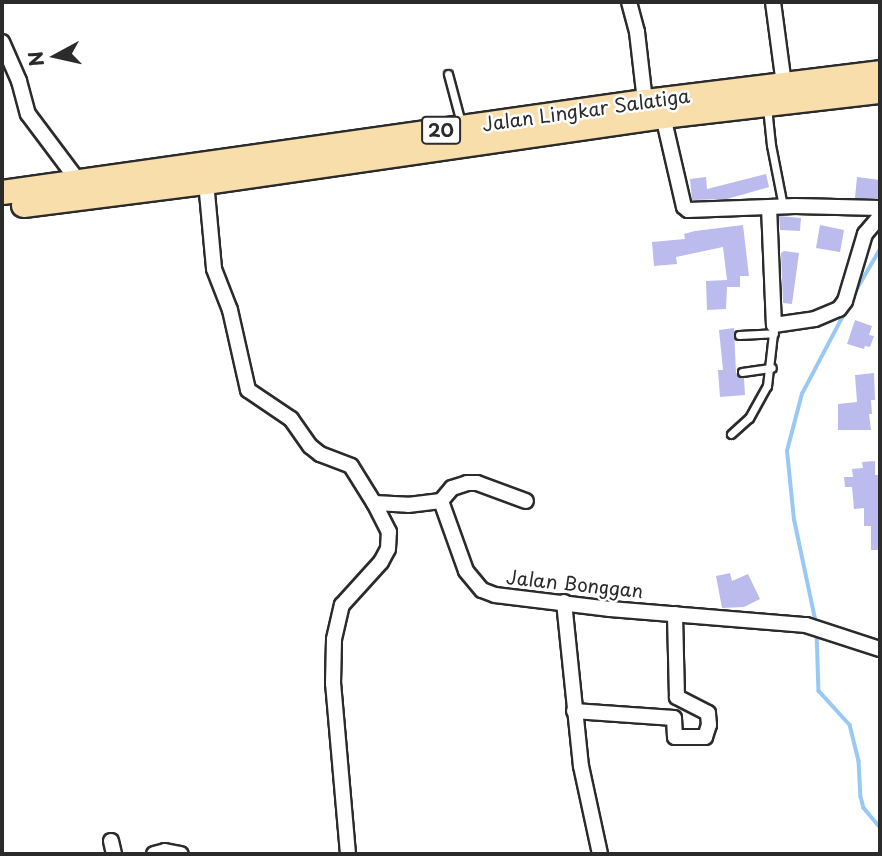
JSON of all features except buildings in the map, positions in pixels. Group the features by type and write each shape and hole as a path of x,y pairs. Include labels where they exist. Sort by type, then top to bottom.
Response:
{"highway":[{"name":"Jalan Lingkar Salatiga","path":"2,208 462,127 880,72"},
{"name":"Jalan Lingkar Salatiga","path":"2,192 79,182 206,183 663,116 880,91"}],"street":[{"path":"629,2 636,32 645,101"},
{"path":"773,2 784,84"},
{"path":"2,42 19,81 28,114 79,182"},
{"path":"663,116 684,207 692,211 776,207 880,208"},
{"path":"206,183 214,269 230,310 248,390 291,419 320,454 351,466 389,533 388,549 381,562 342,606 334,639 333,684 348,854"},
{"path":"776,207 774,329 816,319 839,309 849,290 865,234 880,216"},
{"path":"374,503 408,505 441,501 452,488 467,483 477,483 526,501"},
{"name":"Jalan Bonggan","path":"441,501 461,560 474,584 495,595 806,625 880,649"},
{"path":"564,603 581,765 600,854"},
{"path":"675,614 675,737 701,739 708,734 708,713 677,696"},
{"path":"575,711 674,718"},
{"path":"154,854 164,851 181,854"}],"lane":[{"path":"448,74 462,127"},
{"path":"766,104 776,207"},
{"path":"731,433 741,427 759,404 772,368 774,329 739,335"},
{"path":"742,372 772,368"}],"waterway":[{"path":"853,296 880,249"},
{"path":"816,624 794,520 787,451 802,394 845,312"},
{"path":"817,632 819,691 850,725 859,761 864,808 880,827"}]}
